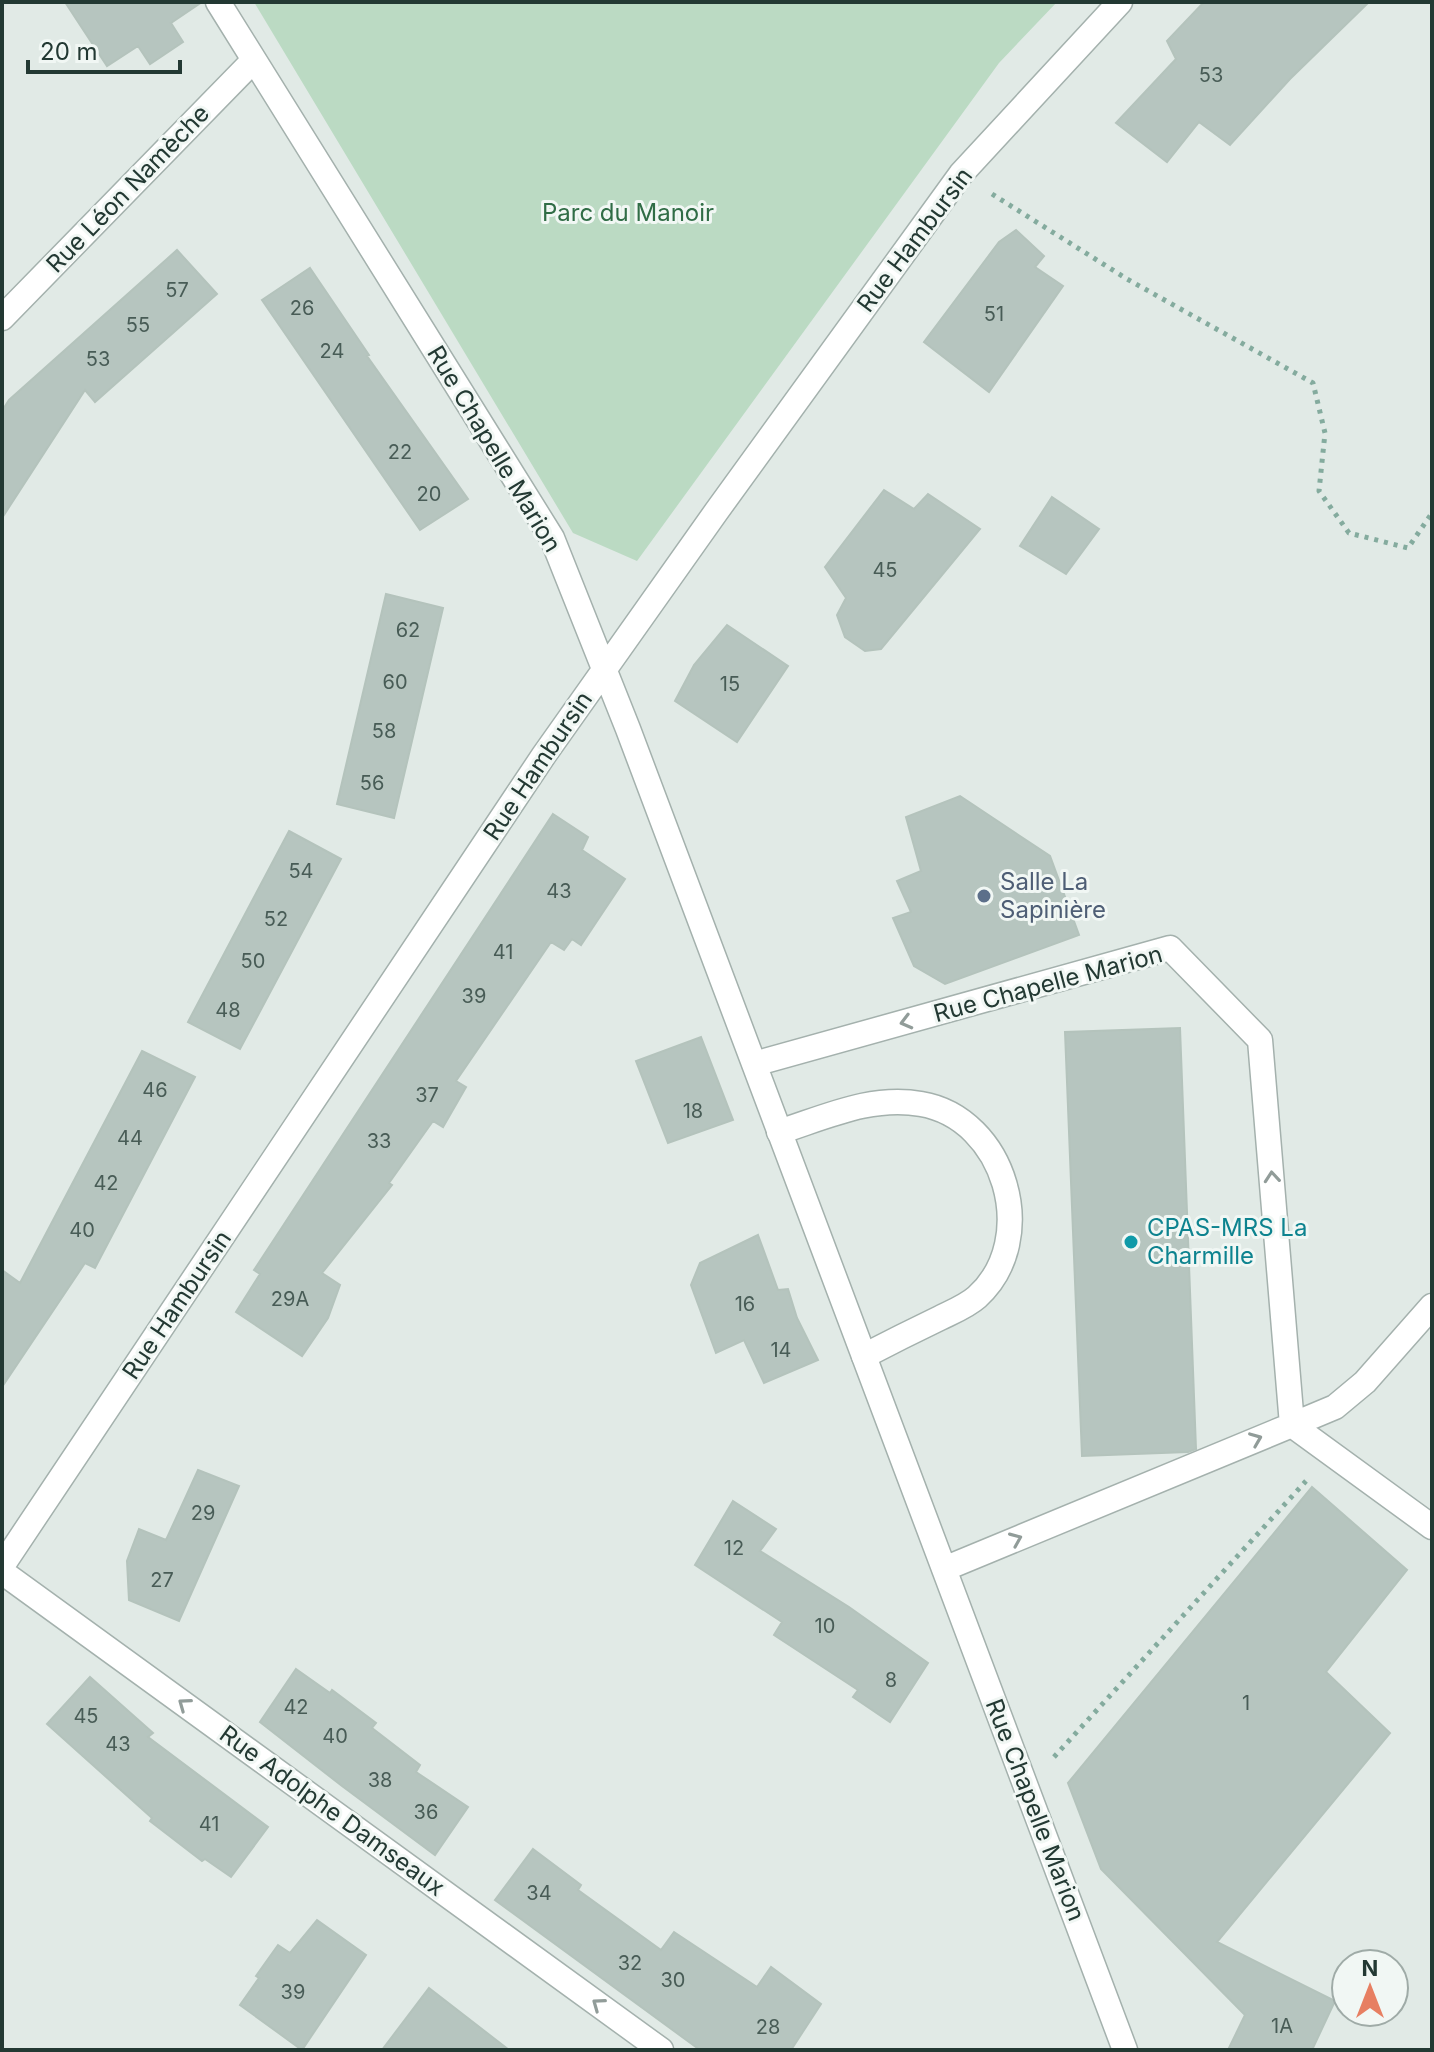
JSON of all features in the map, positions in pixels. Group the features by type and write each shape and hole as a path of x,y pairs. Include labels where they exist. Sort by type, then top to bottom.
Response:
{"street":[{"name":"Rue Chapelle Marion","path":"218,2 552,538 605,668 1125,2050"},
{"name":"Rue Hambursin","path":"2,1569 605,668 961,174 1120,2"},
{"name":"Rue Léon Namèche","path":"2,318 253,61"},
{"name":"Rue Chapelle Marion","path":"754,1064 1170,948 1260,1040 1292,1425"},
{"path":"779,1132 868,1103 897,1101 925,1104 945,1112 976,1133 997,1161 1004,1179 1010,1210 1008,1241 993,1277 977,1297 864,1356"},
{"path":"944,1569 1335,1407 1365,1382 1432,1306"},
{"path":"1292,1425 1432,1527"},
{"name":"Rue Adolphe Damseaux","path":"2,1569 661,2050"}],"path":[{"path":"961,174 1127,279 1313,383 1325,433 1319,491 1349,533 1408,548 1432,513"},
{"path":"1027,1788 1333,1452"}],"green space":[{"name":"Parc du Manoir","path":"254,2 1057,2 999,63 637,561 573,533"}],"building":[{"path":"65,2 202,2 171,23 183,42 150,64 138,46 107,66"},
{"path":"1204,2 1369,2 1290,79 1230,145 1199,122 1167,162 1116,123 1176,59 1167,41"},
{"path":"1016,230 1044,256 1035,267 1063,286 989,392 924,342 999,242"},
{"path":"177,250 217,294 95,402 85,390 2,518 2,411 9,400"},
{"path":"310,268 367,356 468,499 420,530 262,300"},
{"path":"884,490 914,509 928,494 980,529 881,649 865,651 845,637 837,615 846,598 825,567"},
{"path":"1052,497 1099,529 1066,574 1020,546"},
{"path":"386,594 443,608 394,818 337,804"},
{"path":"727,625 788,666 737,742 675,701 694,665"},
{"name":"Salle La Sapinière","path":"960,796 1050,856 1079,935 945,984 914,966 893,918 911,912 897,881 921,871 906,817"},
{"path":"553,814 588,837 582,850 625,879 581,945 572,939 564,950 551,942 456,1081 466,1087 443,1127 433,1121 389,1183 392,1185 322,1273 340,1285 328,1318 302,1356 236,1312 260,1274 254,1270"},
{"path":"289,831 341,859 240,1049 188,1022"},
{"name":"CPAS-MRS La Charmille","path":"1180,1028 1196,1449 1188,1452 1082,1456 1065,1032"},
{"path":"701,1037 733,1120 668,1143 636,1061"},
{"path":"142,1051 195,1077 95,1268 85,1263 2,1387 2,1270 20,1283"},
{"path":"758,1235 778,1290 788,1289 797,1318 818,1360 764,1383 744,1340 716,1353 691,1285 700,1263"},
{"path":"198,1470 239,1486 179,1621 129,1600 127,1561 139,1529 166,1540"},
{"path":"1312,1487 1407,1570 1326,1672 1390,1733 1217,1942 1330,1998 1330,2012 1312,2050 1228,2050 1245,2015 1101,1869 1068,1783"},
{"path":"733,1501 776,1529 760,1551 849,1607 928,1663 890,1722 853,1697 858,1690 774,1635 782,1622 695,1565"},
{"path":"296,1669 330,1693 332,1690 376,1723 372,1728 420,1765 416,1772 468,1807 435,1855 260,1722"},
{"path":"90,1677 153,1733 148,1737 268,1827 231,1877 205,1859 202,1861 150,1821 152,1818 47,1724"},
{"path":"533,1849 581,1885 578,1890 661,1950 674,1932 757,1987 771,1967 821,2004 791,2050 700,2050 495,1900"},
{"path":"317,1920 366,1955 302,2050 240,2005 278,1945 290,1953"},
{"path":"429,1988 509,2050 382,2050"}],"place":[{"name":"Salle La Sapinière","path":"984,896"},
{"name":"CPAS-MRS La Charmille","path":"1131,1242"}]}
